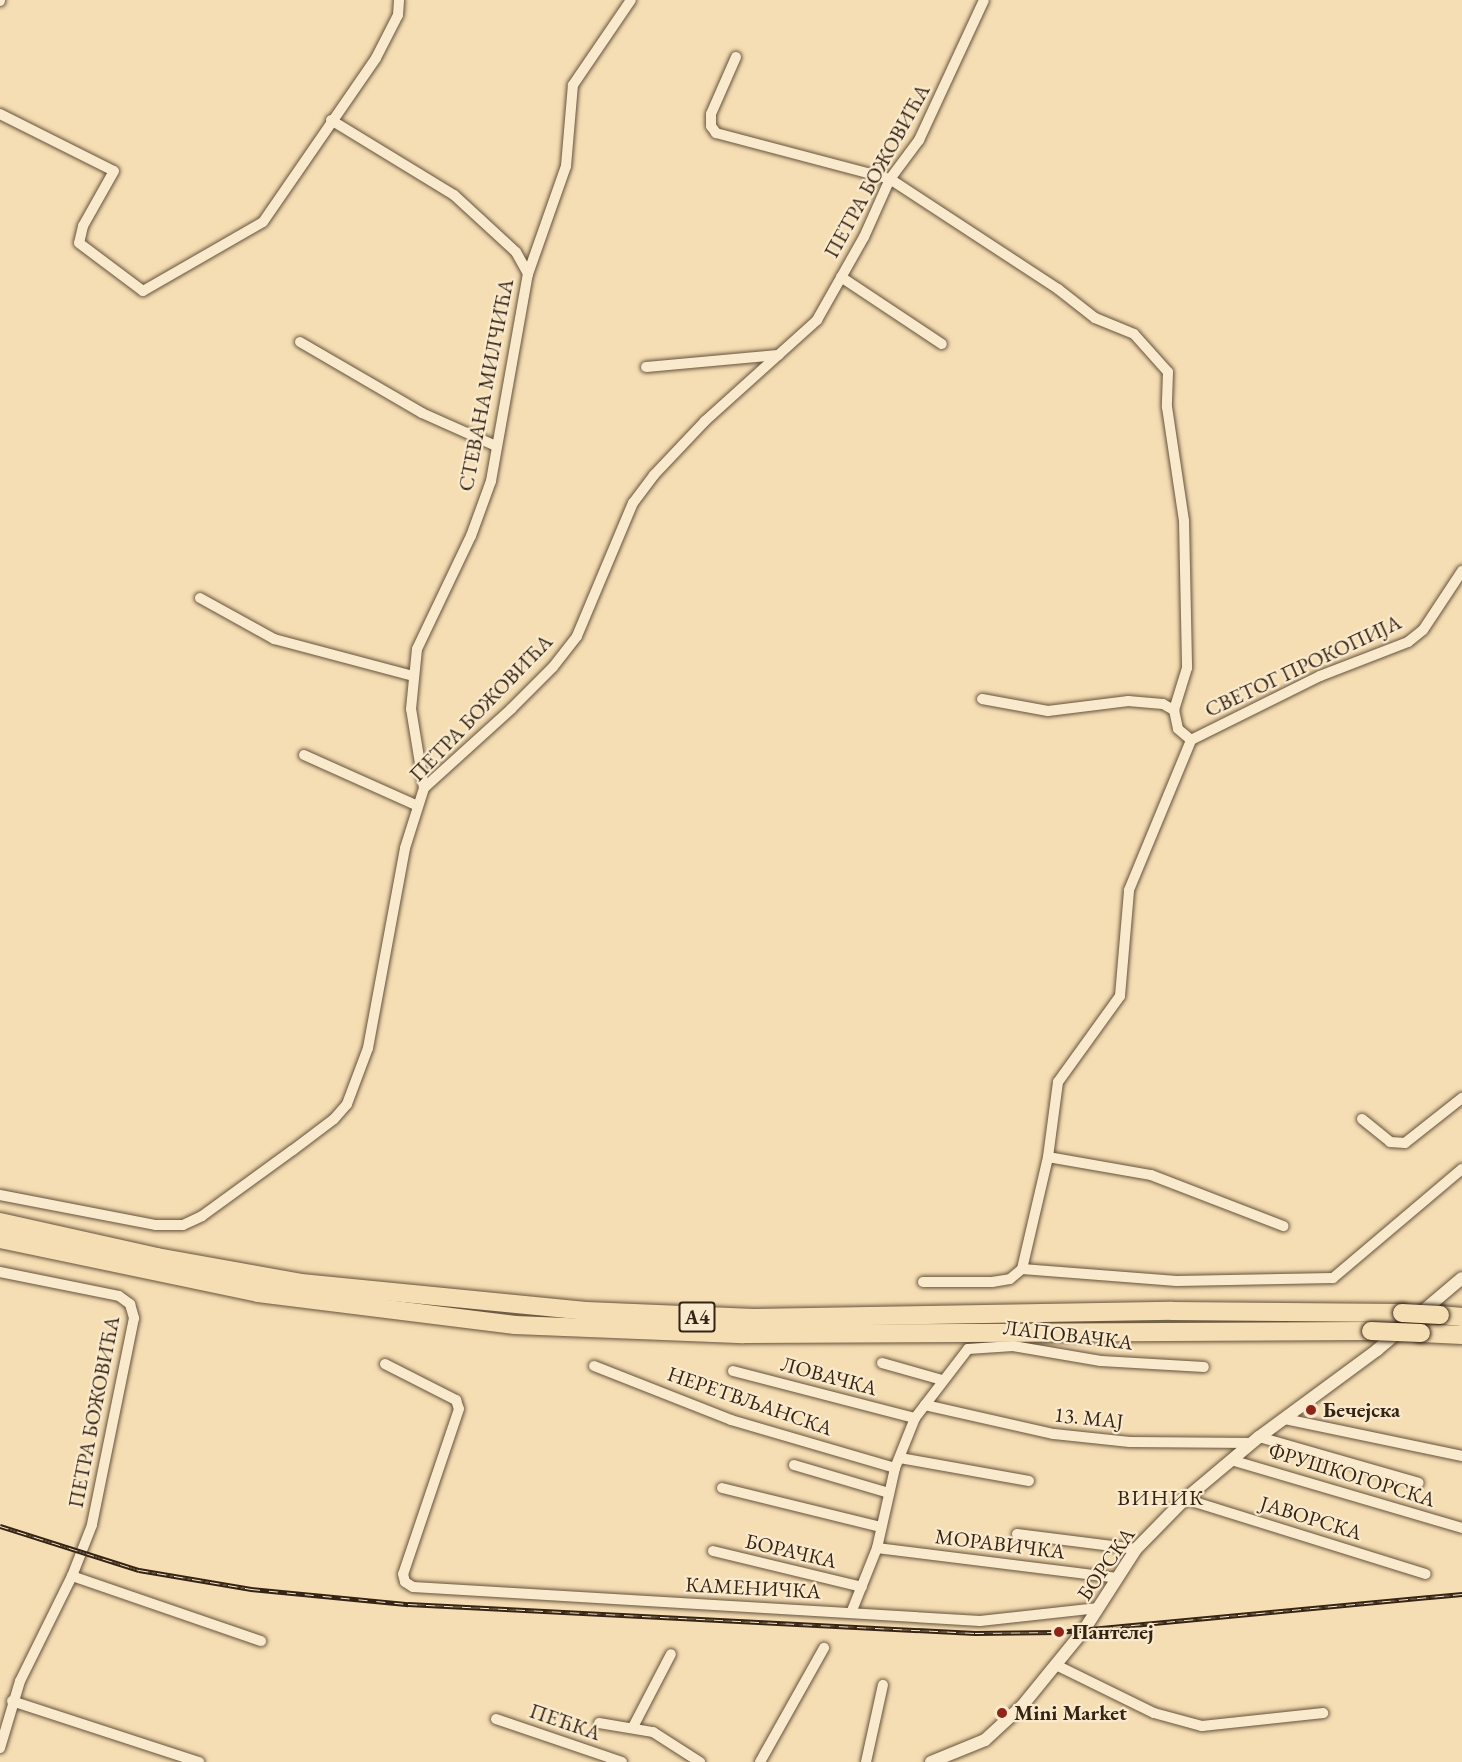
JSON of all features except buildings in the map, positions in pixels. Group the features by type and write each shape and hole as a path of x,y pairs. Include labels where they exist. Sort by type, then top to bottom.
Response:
{"highway":[{"name":"A4","path":"0,1222 157,1257 301,1283 586,1311 754,1318 1172,1311 1402,1313 1462,1317"},
{"name":"A4","path":"0,1239 258,1293 515,1324 756,1334 1371,1331 1462,1335"}],"street":[{"path":"0,114 114,171 83,226 79,243 143,291 263,222 376,58 399,15 399,0"},
{"name":"СТЕВАНА МИЛЧИЋА","path":"424,788 411,709 417,650 471,536 491,481 528,274 566,166 573,85 631,0"},
{"name":"ПЕТРА БОЖОВИЋА","path":"0,1195 156,1225 183,1225 202,1216 334,1119 358,1083 368,1048 416,805 424,788 553,668 577,636 633,503 705,421 817,321 890,179 919,140 980,2"},
{"path":"736,57 711,114 713,130 890,179 1058,289 1095,318 1134,334 1168,372 1167,407 1184,521 1187,668 1174,710 1178,729 1191,740"},
{"path":"332,120 454,195 516,252 528,274"},
{"path":"841,277 942,344"},
{"path":"300,342 422,413 496,446"},
{"path":"646,367 778,355"},
{"name":"СВЕТОГ ПРОКОПИЈА","path":"1022,1269 1048,1157 1058,1082 1120,996 1129,890 1191,740 1320,676 1407,642 1423,630 1462,571"},
{"path":"200,598 274,639 413,676"},
{"path":"982,699 1047,711 1128,701 1163,704 1174,710"},
{"path":"304,755 416,805"},
{"path":"1362,1119 1390,1142 1405,1143 1462,1098"},
{"path":"1048,1157 1151,1175 1283,1226"},
{"path":"923,1282 992,1282 1010,1279 1022,1269 1177,1281 1333,1278 1462,1169"},
{"name":"ПЕТРА БОЖОВИЋА","path":"0,1272 119,1296 133,1311 92,1526 72,1576"},
{"name":"БОРСКА","path":"931,1762 969,1749 1000,1729 1056,1665 1098,1608 1136,1549 1185,1499 1255,1440 1377,1350 1462,1278"},
{"name":"ЛАПОВАЧКА","path":"851,1612 877,1548 889,1493 915,1419 942,1380 968,1349 988,1345 1108,1362 1204,1367"},
{"path":"882,1363 942,1380"},
{"name":"КАМЕНИЧКА","path":"385,1364 456,1400 459,1409 403,1574 406,1584 481,1592 980,1621 1098,1608"},
{"name":"НЕРЕТВЉАНСКА","path":"594,1366 731,1420 898,1463 1029,1481"},
{"name":"ЛОВАЧКА","path":"733,1371 915,1419"},
{"name":"13. МАЈ","path":"925,1405 1063,1435 1130,1442 1255,1440 1419,1483"},
{"path":"1285,1419 1462,1456"},
{"name":"ФРУШКОГОРСКА","path":"1231,1460 1462,1528"},
{"path":"794,1465 889,1493"},
{"path":"722,1488 881,1527"},
{"name":"ЈАВОРСКА","path":"1185,1499 1426,1574"},
{"path":"1017,1534 1136,1549"},
{"name":"МОРАВИЧКА","path":"877,1548 1117,1578"},
{"name":"БОРАЧКА","path":"713,1551 862,1587"},
{"path":"0,1748 12,1701 72,1576 261,1641"},
{"path":"760,1762 824,1648"},
{"path":"633,1727 671,1654"},
{"path":"1056,1665 1154,1713 1202,1726 1323,1713"},
{"path":"866,1762 883,1685"},
{"path":"12,1701 199,1762"},
{"name":"ПЕЋКА","path":"496,1719 622,1762"},
{"path":"599,1723 653,1732 700,1762"}],"railway":[{"path":"0,1526 139,1570 251,1589 408,1604 975,1633 1059,1632 1462,1594"}],"place":[{"name":"Бечејска","path":"1311,1410"},
{"name":"Пантелеј","path":"1059,1632"},
{"name":"Mini Market","path":"1002,1713"}],"district":[{"name":"ВИНИК","path":"1161,1498"}]}
